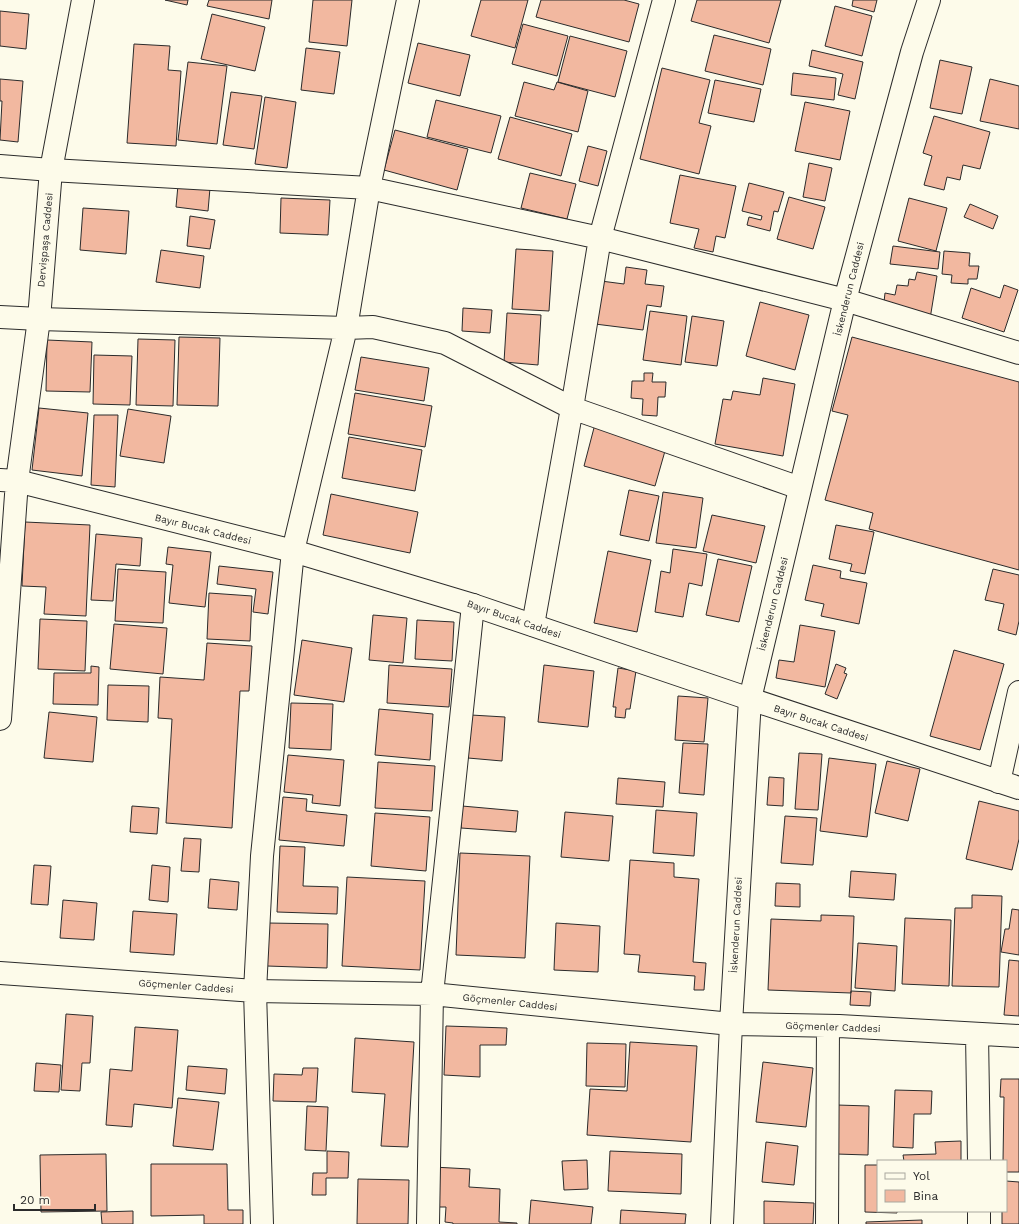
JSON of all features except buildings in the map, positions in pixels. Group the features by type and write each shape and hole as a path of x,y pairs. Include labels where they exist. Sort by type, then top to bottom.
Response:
{"street":[{"name":"Dervişpaşa Caddesi","path":"0,719 9,481 39,319 51,170 83,0"},
{"path":"262,1224 255,991 262,856 293,551 346,328 369,188 408,0"},
{"path":"533,625 572,408 600,238 664,0"},
{"name":"İskenderun Caddesi","path":"722,1224 731,1024 750,699 845,300 912,52 929,0"},
{"path":"0,166 369,188 600,238 845,300 1019,352"},
{"path":"0,317 346,328 373,327 445,343 572,408 800,488"},
{"name":"Bayır Bucak Caddesi","path":"9,481 293,551 473,605 1019,788"},
{"path":"428,1224 432,994 473,605"},
{"path":"998,782 1019,692"},
{"name":"Göçmenler Caddesi","path":"0,973 255,991 432,994 731,1024 828,1026 1019,1036"},
{"path":"827,1224 828,1026"},
{"path":"977,1034 978,1160"},
{"path":"979,1212 979,1224"}]}
